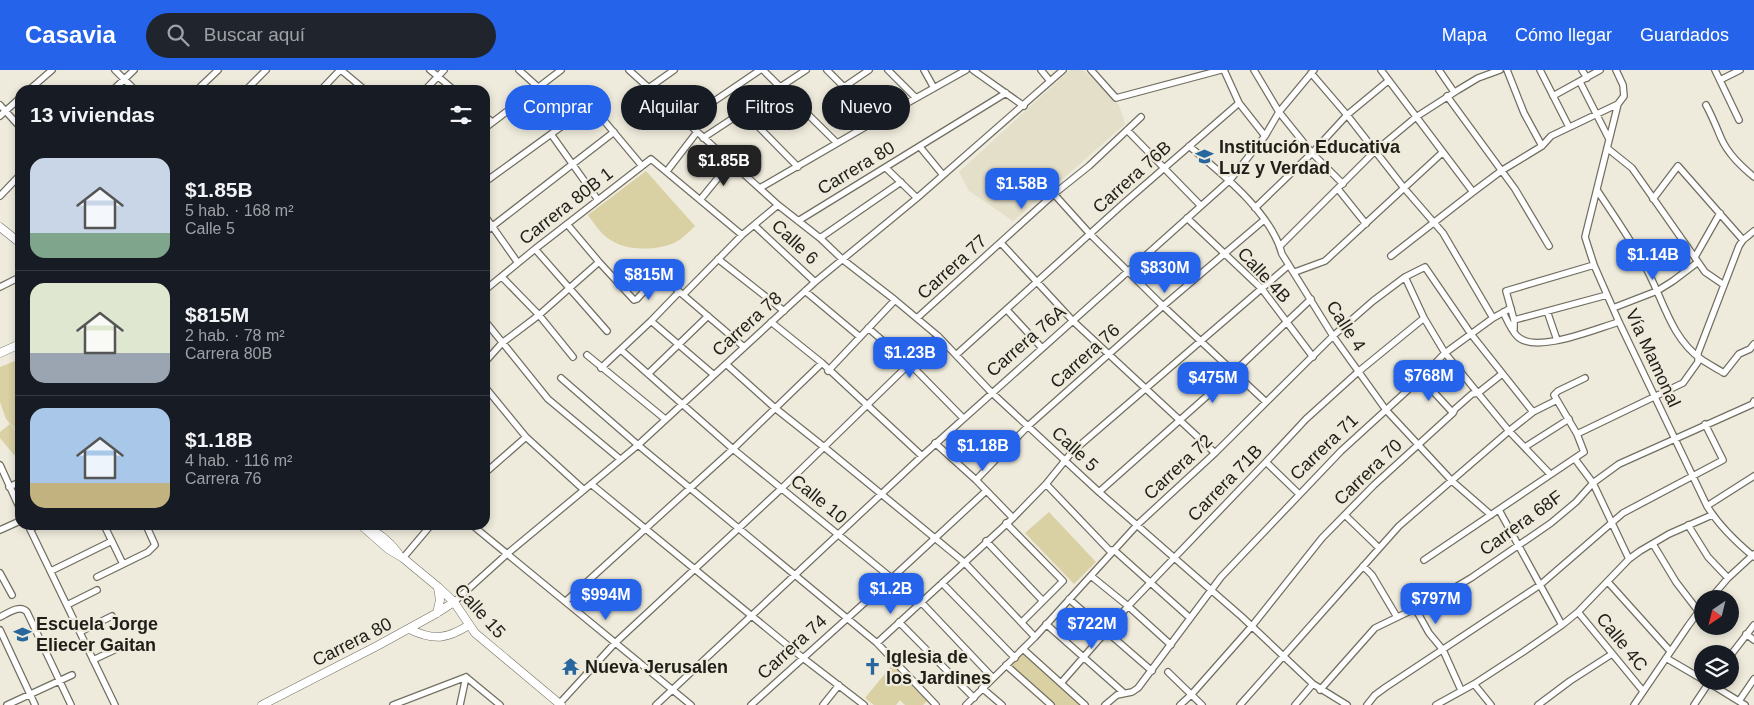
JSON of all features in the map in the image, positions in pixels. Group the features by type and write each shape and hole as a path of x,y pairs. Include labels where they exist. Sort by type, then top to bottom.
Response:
{"street":[{"path":"35,85 52,70"},
{"path":"114,70 130,85"},
{"path":"118,85 134,70"},
{"path":"202,85 218,70"},
{"path":"251,85 266,70"},
{"path":"326,85 340,70 359,85"},
{"path":"430,70 448,85"},
{"path":"430,85 444,70"},
{"path":"519,70 536,85"},
{"path":"543,85 561,70"},
{"name":"Calle 5","path":"629,70 648,85"},
{"path":"653,85 674,70"},
{"path":"717,99 761,70 780,85"},
{"path":"783,85 806,70"},
{"path":"827,70 842,85"},
{"path":"847,85 869,70"},
{"path":"888,70 916,98"},
{"path":"924,70 934,88"},
{"path":"910,101 966,70"},
{"path":"973,70 1024,106"},
{"path":"1041,70 1050,82"},
{"name":"Carrera 78","path":"454,602 507,554 638,445 815,282 917,198 1063,70"},
{"path":"1092,70 1116,98 1222,70 1239,103 1265,136"},
{"path":"1254,70 1279,112 1312,153 1343,184"},
{"path":"1381,70 1473,192"},
{"path":"1439,70 1454,92"},
{"path":"1280,246 1374,152 1416,117 1478,78 1500,70"},
{"path":"1507,70 1524,113 1542,146"},
{"path":"1540,70 1569,127"},
{"path":"1582,70 1586,78"},
{"path":"1553,96 1600,70"},
{"name":"Vía Mamonal","path":"1616,70 1623,85 1624,96 1618,104 1585,237 1607,296 1712,516 1738,544 1753,555"},
{"path":"1715,70 1739,120"},
{"path":"1720,80 1740,70"},
{"path":"1313,72 1374,152 1433,222 1452,248 1493,318"},
{"name":"Carrera 76A","path":"656,705 935,443 1230,180 1265,136 1279,112 1313,72"},
{"path":"1255,208 1312,153 1347,115 1388,81"},
{"path":"1580,82 1609,139"},
{"name":"Carrera 80","path":"798,221 1006,93"},
{"path":"1447,96 1515,189 1549,246"},
{"path":"0,116 15,102"},
{"name":"Carrera 76B","path":"956,355 1239,103"},
{"path":"1391,256 1501,171 1542,146 1551,136 1618,104"},
{"path":"0,105 15,122"},
{"path":"490,178 591,105 642,166 651,159 742,235"},
{"path":"1706,105 1715,120 1721,139 1733,156 1754,177"},
{"path":"492,122 505,113"},
{"path":"812,118 837,143"},
{"name":"Carrera 77","path":"917,318 1141,118"},
{"path":"703,138 727,122"},
{"path":"762,130 798,167"},
{"path":"760,188 860,130"},
{"path":"1127,130 1201,206"},
{"path":"490,228 614,132"},
{"path":"667,171 697,132"},
{"name":"Calle 5","path":"697,132 778,205 938,336 991,392 1099,492 1252,626 1313,684 1347,705"},
{"path":"551,134 598,200"},
{"name":"Calle 4","path":"1189,146 1230,180 1264,220 1280,246 1282,254 1295,272 1333,336 1386,410 1417,445 1491,515"},
{"path":"920,147 943,175"},
{"path":"1607,148 1632,168 1704,272 1724,285"},
{"path":"1295,272 1325,261 1443,152"},
{"path":"700,200 731,162"},
{"name":"Carrera 80B 1","path":"490,286 642,166"},
{"path":"1653,198 1678,166 1743,240"},
{"path":"886,168 917,198"},
{"path":"0,196 15,180"},
{"path":"820,238 901,182"},
{"path":"1338,190 1366,224"},
{"path":"1597,190 1633,244 1678,335 1699,358 1724,373 1739,354 1750,349 1754,344"},
{"path":"1054,194 1090,234 1163,306 1266,402"},
{"path":"601,368 742,235 778,205"},
{"path":"1613,308 1656,291 1673,281 1696,260 1720,213"},
{"name":"Calle 4B","path":"1187,218 1262,289 1313,357"},
{"name":"Carrera 76","path":"976,480 1028,426 1163,306 1264,220"},
{"path":"490,222 518,263"},
{"path":"567,224 634,300 660,276 744,347"},
{"name":"Calle 6","path":"754,225 815,282"},
{"path":"0,227 15,239"},
{"path":"1577,434 1683,383 1699,358 1698,353 1739,246 1743,240 1754,232"},
{"path":"1001,242 1072,321 1215,453"},
{"path":"535,249 608,331"},
{"path":"718,259 784,311"},
{"path":"490,356 502,343 539,315 599,262"},
{"path":"877,643 1013,518 1046,484 1072,452 1289,264"},
{"path":"1514,331 1514,320 1506,291 1594,265"},
{"name":"Carrera 72","path":"966,705 1015,658 1137,525 1215,453 1333,336 1373,301 1405,277 1425,267 1471,334"},
{"path":"502,277 539,315 573,357"},
{"path":"1405,277 1424,318 1445,353 1509,431 1550,474"},
{"path":"0,287 15,280"},
{"path":"805,292 860,337"},
{"path":"1514,320 1607,296"},
{"path":"1099,492 1234,372 1311,299"},
{"path":"828,370 895,300"},
{"name":"Carrera 71","path":"1106,705 1117,695 1132,692 1138,688 1210,590 1244,551 1349,442 1421,378 1445,353 1493,318 1511,308"},
{"path":"1006,310 1042,348"},
{"path":"1503,312 1517,336 1526,342 1548,343 1619,322"},
{"path":"1547,312 1557,340"},
{"path":"648,374 708,316"},
{"name":"Carrera 71B","path":"1061,683 1150,582 1306,419 1358,372 1424,318"},
{"path":"651,321 714,375"},
{"path":"771,322 822,363 922,456"},
{"path":"490,327 548,399 620,459"},
{"path":"868,328 910,364 964,418"},
{"path":"1471,334 1534,412"},
{"path":"560,704 615,643 782,488 938,336"},
{"path":"0,353 15,346"},
{"name":"Calle 10","path":"621,350 733,448 921,602 993,678"},
{"path":"587,355 665,419"},
{"path":"566,601 733,448 822,363"},
{"path":"726,364 775,408 964,562 1035,636"},
{"name":"Carrera 70","path":"1180,705 1252,626 1322,538 1344,515 1453,413 1455,408 1502,374"},
{"path":"561,378 689,488 877,643 936,705"},
{"path":"1421,378 1453,413"},
{"path":"1424,560 1584,452 1569,419 1554,396 1558,391 1585,378"},
{"path":"490,393 526,437 584,490"},
{"path":"1240,705 1399,526 1509,431 1534,412 1557,400"},
{"name":"Carrera 68F","path":"1320,690 1375,628 1454,588 1551,523 1576,502 1593,483 1619,464 1754,403"},
{"path":"1525,446 1569,419"},
{"path":"1367,705 1375,695 1386,687 1540,585 1623,513 1723,460 1705,424"},
{"path":"490,469 526,437"},
{"path":"935,443 976,480 1013,518"},
{"path":"1575,459 1593,483 1629,558"},
{"path":"1266,462 1298,494"},
{"path":"0,465 15,498"},
{"path":"1707,506 1754,476"},
{"path":"10,487 15,484"},
{"path":"591,484 751,616 864,705"},
{"path":"1046,484 1109,550 1114,550 1190,618"},
{"name":"Carrera 74","path":"751,705 986,491"},
{"path":"1499,510 1562,625"},
{"path":"1344,515 1378,548"},
{"path":"1436,705 1474,684 1562,625 1608,582 1629,558 1669,534 1712,516"},
{"path":"0,530 15,523"},
{"path":"1006,523 1063,581 1022,622"},
{"path":"1688,525 1708,557 1728,578"},
{"path":"30,530 115,705"},
{"path":"106,530 123,564"},
{"path":"97,577 148,552 155,545 148,530"},
{"name":"Calle 15","path":"374,530 454,602 475,633 560,704"},
{"path":"402,557 426,530"},
{"path":"478,530 691,705"},
{"path":"51,571 112,541"},
{"path":"986,541 1043,601"},
{"path":"1653,544 1676,582 1694,602"},
{"path":"1718,590 1753,555"},
{"path":"1363,566 1372,575 1397,617"},
{"path":"0,573 12,595"},
{"path":"1091,576 1171,645"},
{"path":"1608,582 1670,651"},
{"path":"942,583 1015,658"},
{"path":"437,613 440,600 438,587"},
{"path":"67,605 97,590"},
{"path":"1069,599 1152,671"},
{"name":"Carrera 80","path":"265,704 276,702 410,629 454,602"},
{"path":"0,617 20,608 27,612 72,705"},
{"path":"1415,608 1429,633 1443,650 1461,690"},
{"name":"Calle 4C","path":"1578,612 1643,691"},
{"path":"80,632 112,616"},
{"path":"1634,705 1694,619"},
{"path":"898,622 974,698"},
{"path":"1046,624 1124,694"},
{"path":"410,629 422,635 438,638 454,634 469,625"},
{"path":"1738,645 1754,625"},
{"path":"0,630 35,705"},
{"path":"1746,634 1754,640"},
{"path":"93,660 127,644"},
{"path":"1023,649 1085,705"},
{"path":"1541,704 1570,681 1612,654"},
{"path":"1666,658 1694,674"},
{"path":"1006,665 1051,705"},
{"path":"1168,672 1202,705"},
{"path":"7,705 72,675"},
{"path":"393,705 466,677"},
{"path":"460,705 466,677"},
{"path":"466,677 500,705"},
{"path":"1739,701 1754,679"},
{"path":"1295,705 1313,684"},
{"path":"1474,684 1491,705"},
{"path":"823,705 839,685"},
{"path":"982,688 1002,705"},
{"path":"1694,705 1702,690"},
{"path":"1721,690 1746,705"}],"shaded area":[{"path":"1070,70 1083,70 1104,89 1119,105 1125,124 1013,221 969,191 959,172"},
{"path":"646,171 695,226 680,240 667,245 652,248 636,248 621,245 610,240 602,233 588,215"},
{"path":"630,261 648,283 636,292 618,270"},
{"path":"15,361 15,429 6,419 0,402 0,367"},
{"path":"10,424 15,430 14,455 0,438 0,432"},
{"path":"1049,512 1096,562 1074,584 1025,533"},
{"path":"1025,652 1083,705 1055,705 1011,665"},
{"path":"893,664 928,700 923,705 905,705 900,700 896,705 874,705 865,698"}],"place":[{"name":"Institución Educativa Luz y Verdad","path":"1205,157"},
{"name":"Escuela Jorge Eliecer Gaitan","path":"22,634"},
{"name":"Nueva Jerusalen","path":"571,667"},
{"name":"Iglesia de los Jardines","path":"872,667"}]}
